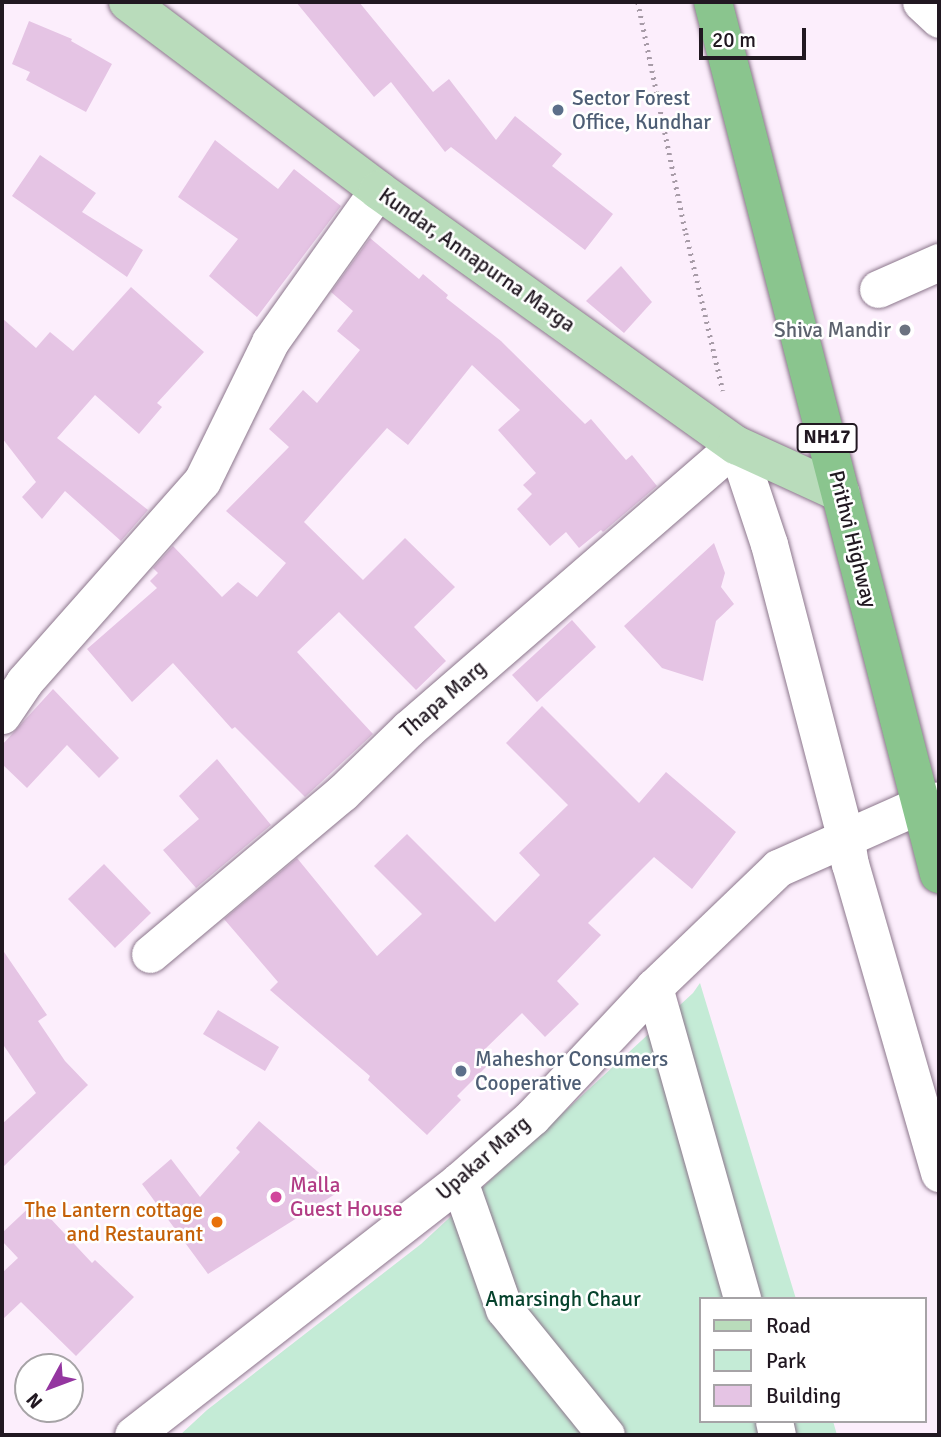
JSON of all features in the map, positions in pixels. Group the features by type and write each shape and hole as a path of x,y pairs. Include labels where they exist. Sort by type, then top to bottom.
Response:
{"highway":[{"name":"Prithvi Highway","path":"713,2 841,493 931,802 939,874"}],"main road":[{"name":"Kundar, Annapurna Marga","path":"128,2 378,190 736,445 841,493"}],"street":[{"path":"921,2 939,19"},
{"path":"2,715 13,672 202,481 270,342 378,190"},
{"path":"878,289 939,262"},
{"path":"736,445 769,544 850,864 939,1173"},
{"name":"Thapa Marg","path":"150,954 342,793 408,729 736,445"},
{"name":"Upakar Marg","path":"133,1435 459,1181 532,1117 654,987 778,868 931,802"},
{"path":"654,987 741,1297"},
{"path":"459,1181 504,1309 606,1435"}],"path":[{"path":"638,2 736,445"}],"green space":[{"name":"Amarsingh Chaur","path":"700,983 795,1297 699,1297 699,1423 834,1423 837,1435 180,1435 207,1410 421,1244 693,993"}],"building":[{"path":"296,2 359,2 433,92 449,79 496,140 515,116 562,154 552,166 613,214 585,250 451,147 445,152 391,82 374,97"},
{"path":"29,21 72,39 71,41 112,64 86,112 26,80 30,72 12,64"},
{"path":"215,140 278,189 294,169 341,206 257,317 209,276 238,239 178,197"},
{"path":"40,155 96,193 82,212 143,250 127,277 12,196"},
{"path":"370,238 419,279 423,274 448,295 446,298 501,341 585,424 591,419 626,460 632,455 657,486 603,532 601,530 579,548 566,532 550,546 517,509 532,494 523,485 536,473 498,430 520,410 472,365 408,445 387,428 304,522 363,580 405,538 455,587 414,627 446,661 416,690 339,612 297,652 373,734 305,797 235,727 232,729 173,663 132,702 87,649 157,588 150,581 158,573 153,568 173,546 222,597 238,582 257,597 286,563 226,511 289,447 269,429 303,390 317,403 360,350 337,331 353,311 331,292"},
{"path":"621,266 652,302 624,333 586,301"},
{"path":"131,287 204,352 157,403 162,407 139,434 95,395 57,438 148,510 121,541 65,491 42,519 22,497 36,482 2,438 2,318 36,348 50,332 73,351"},
{"path":"714,543 725,573 721,587 734,604 716,621 703,681 662,668 624,626"},
{"path":"572,620 596,647 537,702 512,675"},
{"path":"53,689 119,758 99,778 67,745 27,788 2,764 2,745"},
{"path":"542,706 639,803 666,772 736,832 692,889 654,857 588,923 601,935 557,981 579,1004 545,1037 522,1013 483,1051 492,1061 457,1096 461,1100 427,1135 368,1080 370,1076 270,990 278,982 224,919 297,858 377,956 422,914 374,866 407,834 495,922 540,875 519,853 568,805 506,743"},
{"path":"217,759 271,825 196,888 163,850 199,819 179,796"},
{"path":"104,864 151,913 115,948 68,899"},
{"path":"2,949 47,1015 38,1021 65,1061 88,1085 2,1168 2,1124 36,1093 2,1043"},
{"path":"218,1010 279,1047 265,1071 203,1034"},
{"path":"259,1121 340,1191 208,1274 142,1184 171,1159 200,1197 240,1152 236,1148"},
{"path":"35,1202 92,1263 95,1260 134,1297 79,1353 73,1353 21,1302 2,1320 2,1273 18,1258 2,1241 2,1233"}],"place":[{"name":"Sector Forest Office, Kundhar","path":"558,110"},
{"name":"Shiva Mandir","path":"905,330"},
{"name":"Maheshor Consumers Cooperative","path":"461,1071"},
{"name":"Malla Guest House","path":"276,1197"},
{"name":"The Lantern cottage and Restaurant","path":"217,1222"}]}
